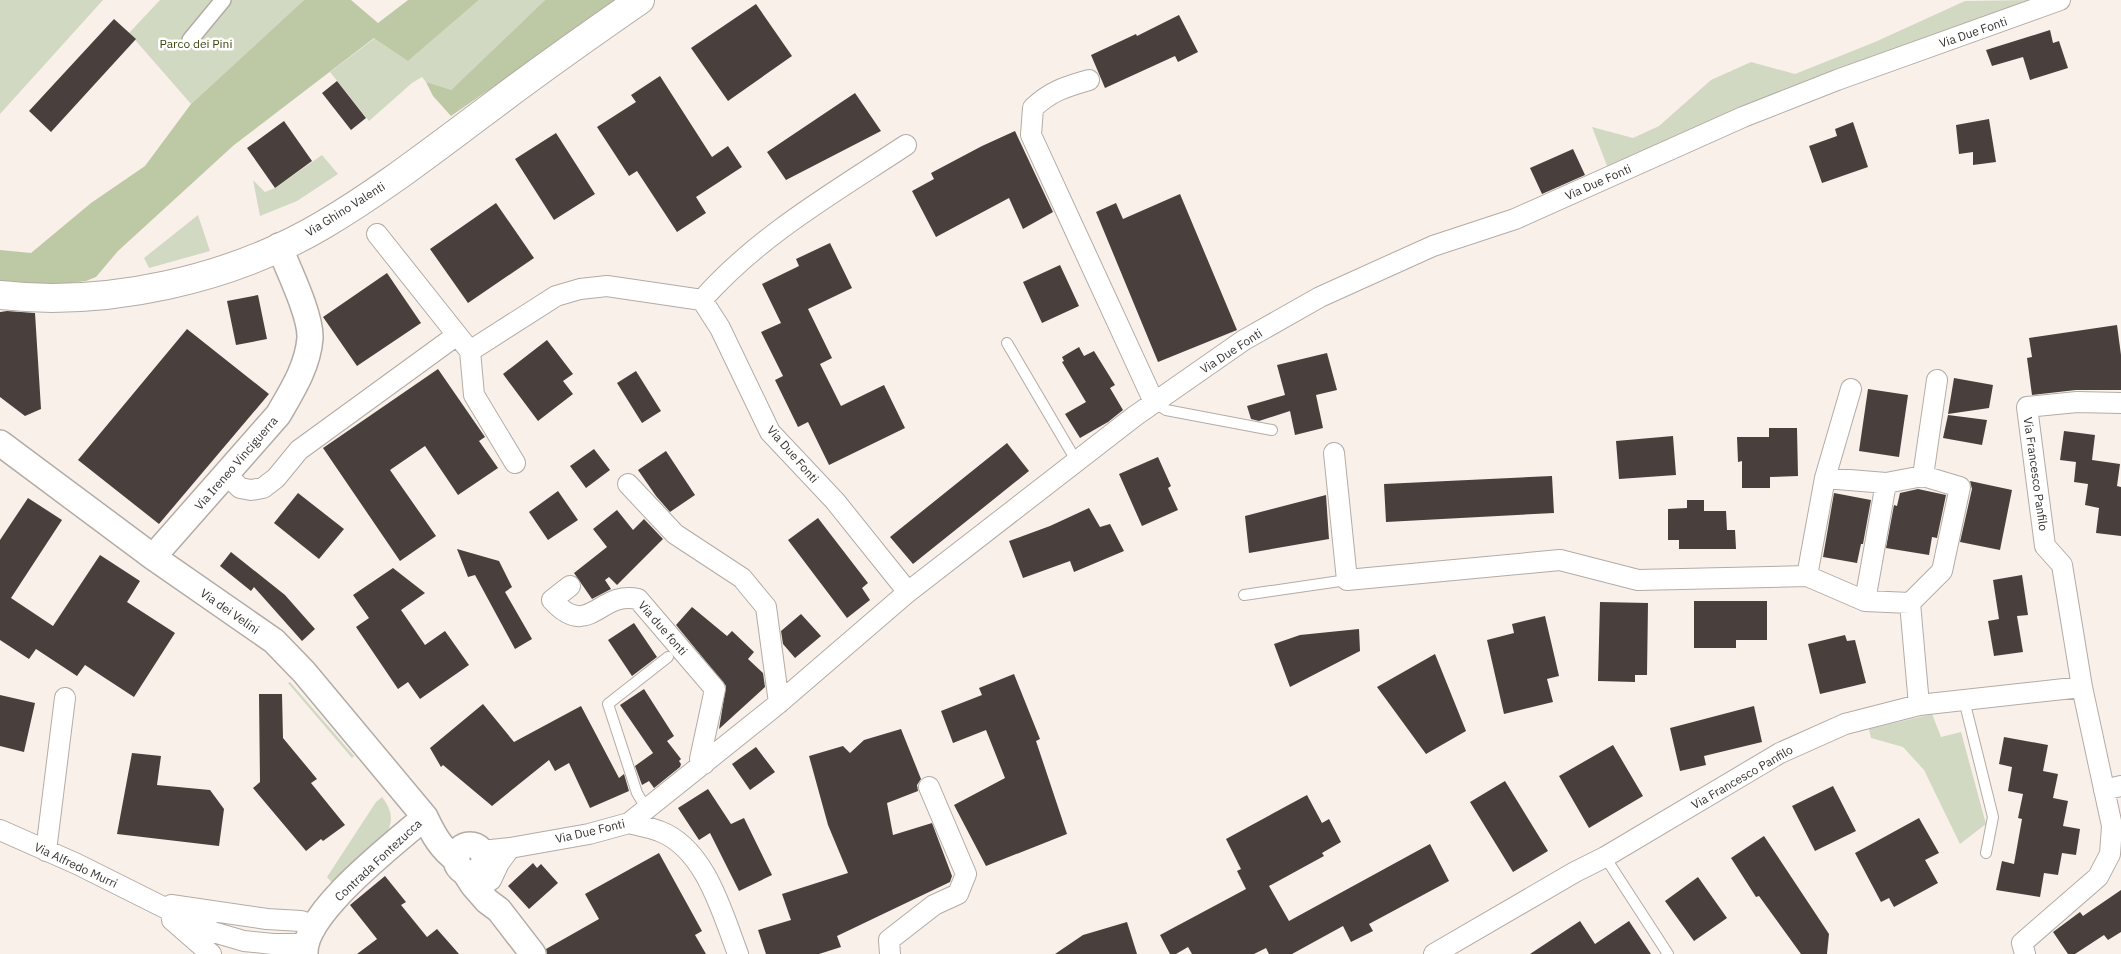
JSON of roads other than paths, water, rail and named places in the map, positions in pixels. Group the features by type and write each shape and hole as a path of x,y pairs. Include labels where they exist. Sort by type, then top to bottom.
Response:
{"main road":[{"name":"Via Ghino Valenti","path":"0,295 27,298 126,292 175,283 238,265 322,226 395,178 544,67 640,0"}],"street":[{"path":"190,40 223,0"},
{"name":"Via Due Fonti","path":"475,861 510,848 589,834 629,823 780,703 908,592 1154,402 1244,340 1320,297 1433,246 1515,220 1742,117 1792,97 2060,0"},
{"path":"1089,80 1058,89 1045,97 1034,108 1031,135 1154,402"},
{"path":"470,351 556,296 580,289 607,286 702,300 724,274 758,247 813,207 906,146"},
{"path":"377,234 470,351 474,395 515,463"},
{"name":"Via Ireneo Vinciguerra","path":"153,557 278,415 293,390 305,363 310,336 302,302 279,246"},
{"name":"Via Due Fonti","path":"702,300 720,328 770,432 835,501 908,592"},
{"path":"226,474 240,488 251,490 263,488 276,478 299,450 457,335"},
{"path":"1923,476 1937,380"},
{"path":"1807,576 1825,478 1851,389"},
{"name":"Via Francesco Panfilo","path":"2025,954 2022,943 2098,878 2110,854 2112,826 2112,788 2082,687 2062,565 2045,546 2027,407 2077,402 2121,403"},
{"name":"Via dei Velini","path":"0,443 153,557 274,642 304,672 425,817 475,861 482,896 500,910 533,954"},
{"path":"1334,453 1347,580 1560,560 1638,580 1807,576 1865,600 1910,603 1942,571 1960,487 1923,476 1886,484 1825,478"},
{"path":"628,484 674,534 742,578 766,607 780,703"},
{"path":"1865,600 1886,484"},
{"name":"Via due fonti","path":"570,586 552,600 562,611 573,617 584,616 617,599 638,598 715,689 700,759 704,764"},
{"path":"1910,603 1919,705"},
{"name":"Via Francesco Panfilo","path":"1434,954 1575,872 1606,857 1780,753 1845,724 1919,705 2082,687"},
{"path":"46,851 65,698"},
{"path":"890,954 889,940 934,905 958,894 966,874 929,787"},
{"name":"Contrada Fontezucca","path":"308,941 345,887 425,817"},
{"path":"629,823 659,831 678,842 695,859 715,893 738,954"},
{"name":"Via Alfredo Murri","path":"0,830 77,864 152,902"},
{"path":"475,861 499,863 510,848"},
{"path":"152,902 267,919 301,921 308,941"},
{"path":"152,902 211,954"}],"lane":[{"path":"1008,343 1077,462"},
{"path":"1154,402 1166,410 1272,430"},
{"path":"1244,595 1347,580"},
{"path":"646,808 637,793 608,704 668,657"},
{"path":"1964,700 1993,817 1986,853"},
{"path":"1606,857 1668,954"}],"park label":[{"name":"Parco dei Pini","path":"196,43"}]}
